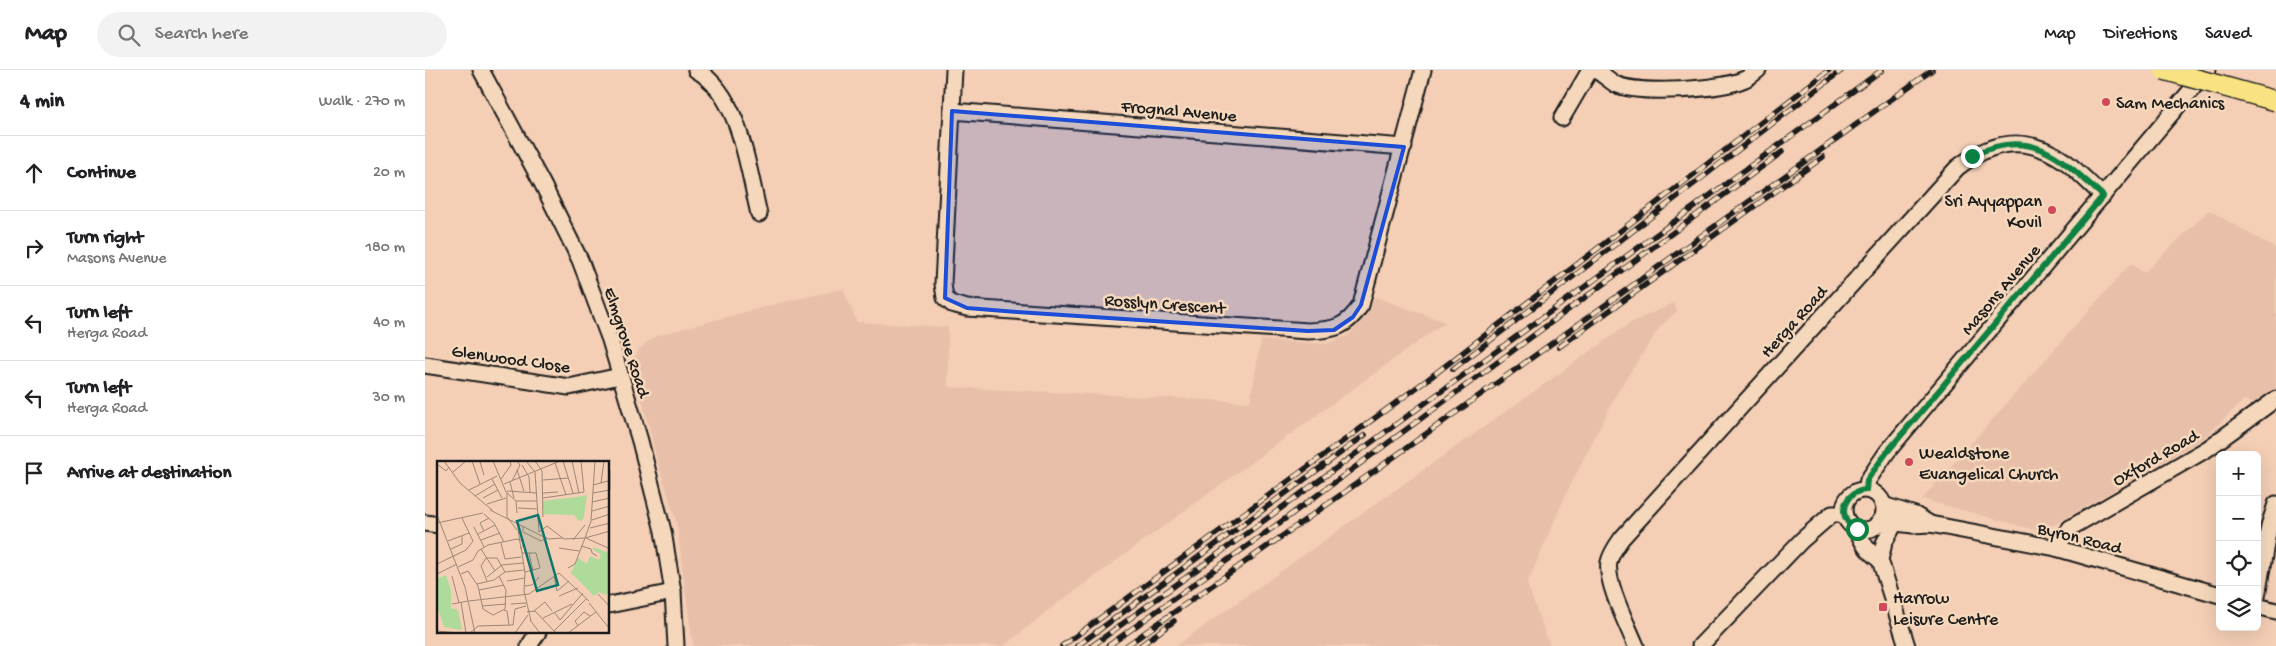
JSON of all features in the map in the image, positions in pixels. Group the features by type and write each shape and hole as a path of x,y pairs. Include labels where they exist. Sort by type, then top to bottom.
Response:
{"main road":[{"path":"2165,70 2276,101"}],"street":[{"name":"Elmgrove Road","path":"481,70 543,185 580,260 611,340 663,531 673,592 676,646"},
{"path":"696,70 723,95 737,122 759,214"},
{"name":"Rosslyn Crescent","path":"954,70 943,284 945,298 952,304 967,308 1017,312 1308,331 1334,330 1353,317 1361,304 1423,70"},
{"path":"1562,118 1590,70"},
{"path":"1596,70 1616,84 1634,88 1676,89 1723,86 1745,79 1758,70"},
{"name":"Masons Avenue","path":"1866,490 1867,480 1887,452 2208,70"},
{"name":"Frognal Avenue","path":"952,111 1404,147"},
{"name":"Herga Road","path":"1636,646 1610,579 1609,563 1617,544 1957,168 1972,156 1991,146 2019,144 2037,147 2065,162 2103,196"},
{"name":"Glenwood Close","path":"425,365 569,387 620,376"},
{"name":"Oxford Road","path":"2056,548 2070,528 2207,449 2276,399"},
{"path":"1880,560 1868,550 1861,540 1857,529 1849,523 1844,514 1845,501 1859,490 1866,490 1877,495 1883,505 1883,516 1887,522 1880,560 1907,646"},
{"path":"2259,586 2269,526 2276,504"},
{"name":"Byron Road","path":"1883,505 1915,515 1929,524"},
{"path":"1700,646 1803,540 1832,514 1844,514"},
{"path":"1857,529 1870,529 1887,522"},
{"name":"Byron Road","path":"1887,522 1929,524 2056,548 2216,594"},
{"path":"610,605 673,592"},
{"path":"2261,607 2276,611"},
{"path":"529,646 537,634"}],"highlighted area":[{"path":"952,111 1404,147 1361,305 1353,317 1334,330 1308,331 967,308 945,298"}],"shaded area":[{"path":"2209,210 2276,249 2276,412 2244,400 2204,438 2042,532 1922,499 2131,263 2144,273"},
{"path":"843,289 857,322 948,327 948,387 1250,402 1261,340 1327,344 1349,335 1367,314 1375,297 1445,322 1051,608 1004,646 693,646 676,520 657,460 634,366 635,357 640,348 656,336 775,304"},
{"path":"1674,303 1677,311 1660,327 1618,391 1567,492 1527,584 1550,646 1176,646 1630,323"}],"railway":[{"path":"1062,646 1427,380 1829,70"},
{"path":"1453,369 1842,70"},
{"path":"1092,646 1882,70"},
{"path":"1126,646 1366,477 1932,70"},
{"path":"1108,646 1289,516 1782,152"},
{"path":"1559,347 1823,157"},
{"path":"1077,646 1365,435"},
{"path":"1140,646 1174,621"}],"place":[{"name":"Sam Mechanics","path":"2106,102"},
{"name":"Sri Ayyappan Kovil","path":"2052,210"},
{"name":"Wealdstone Evangelical Church","path":"1909,462"},
{"name":"Harrow Leisure Centre","path":"1883,607"}],"route":[{"path":"1857,529 1849,523 1844,514 1845,501 1854,492 1866,490 1867,480 1887,452 2103,196 2065,162 2037,147 2019,144 1991,146 1972,156"}]}
